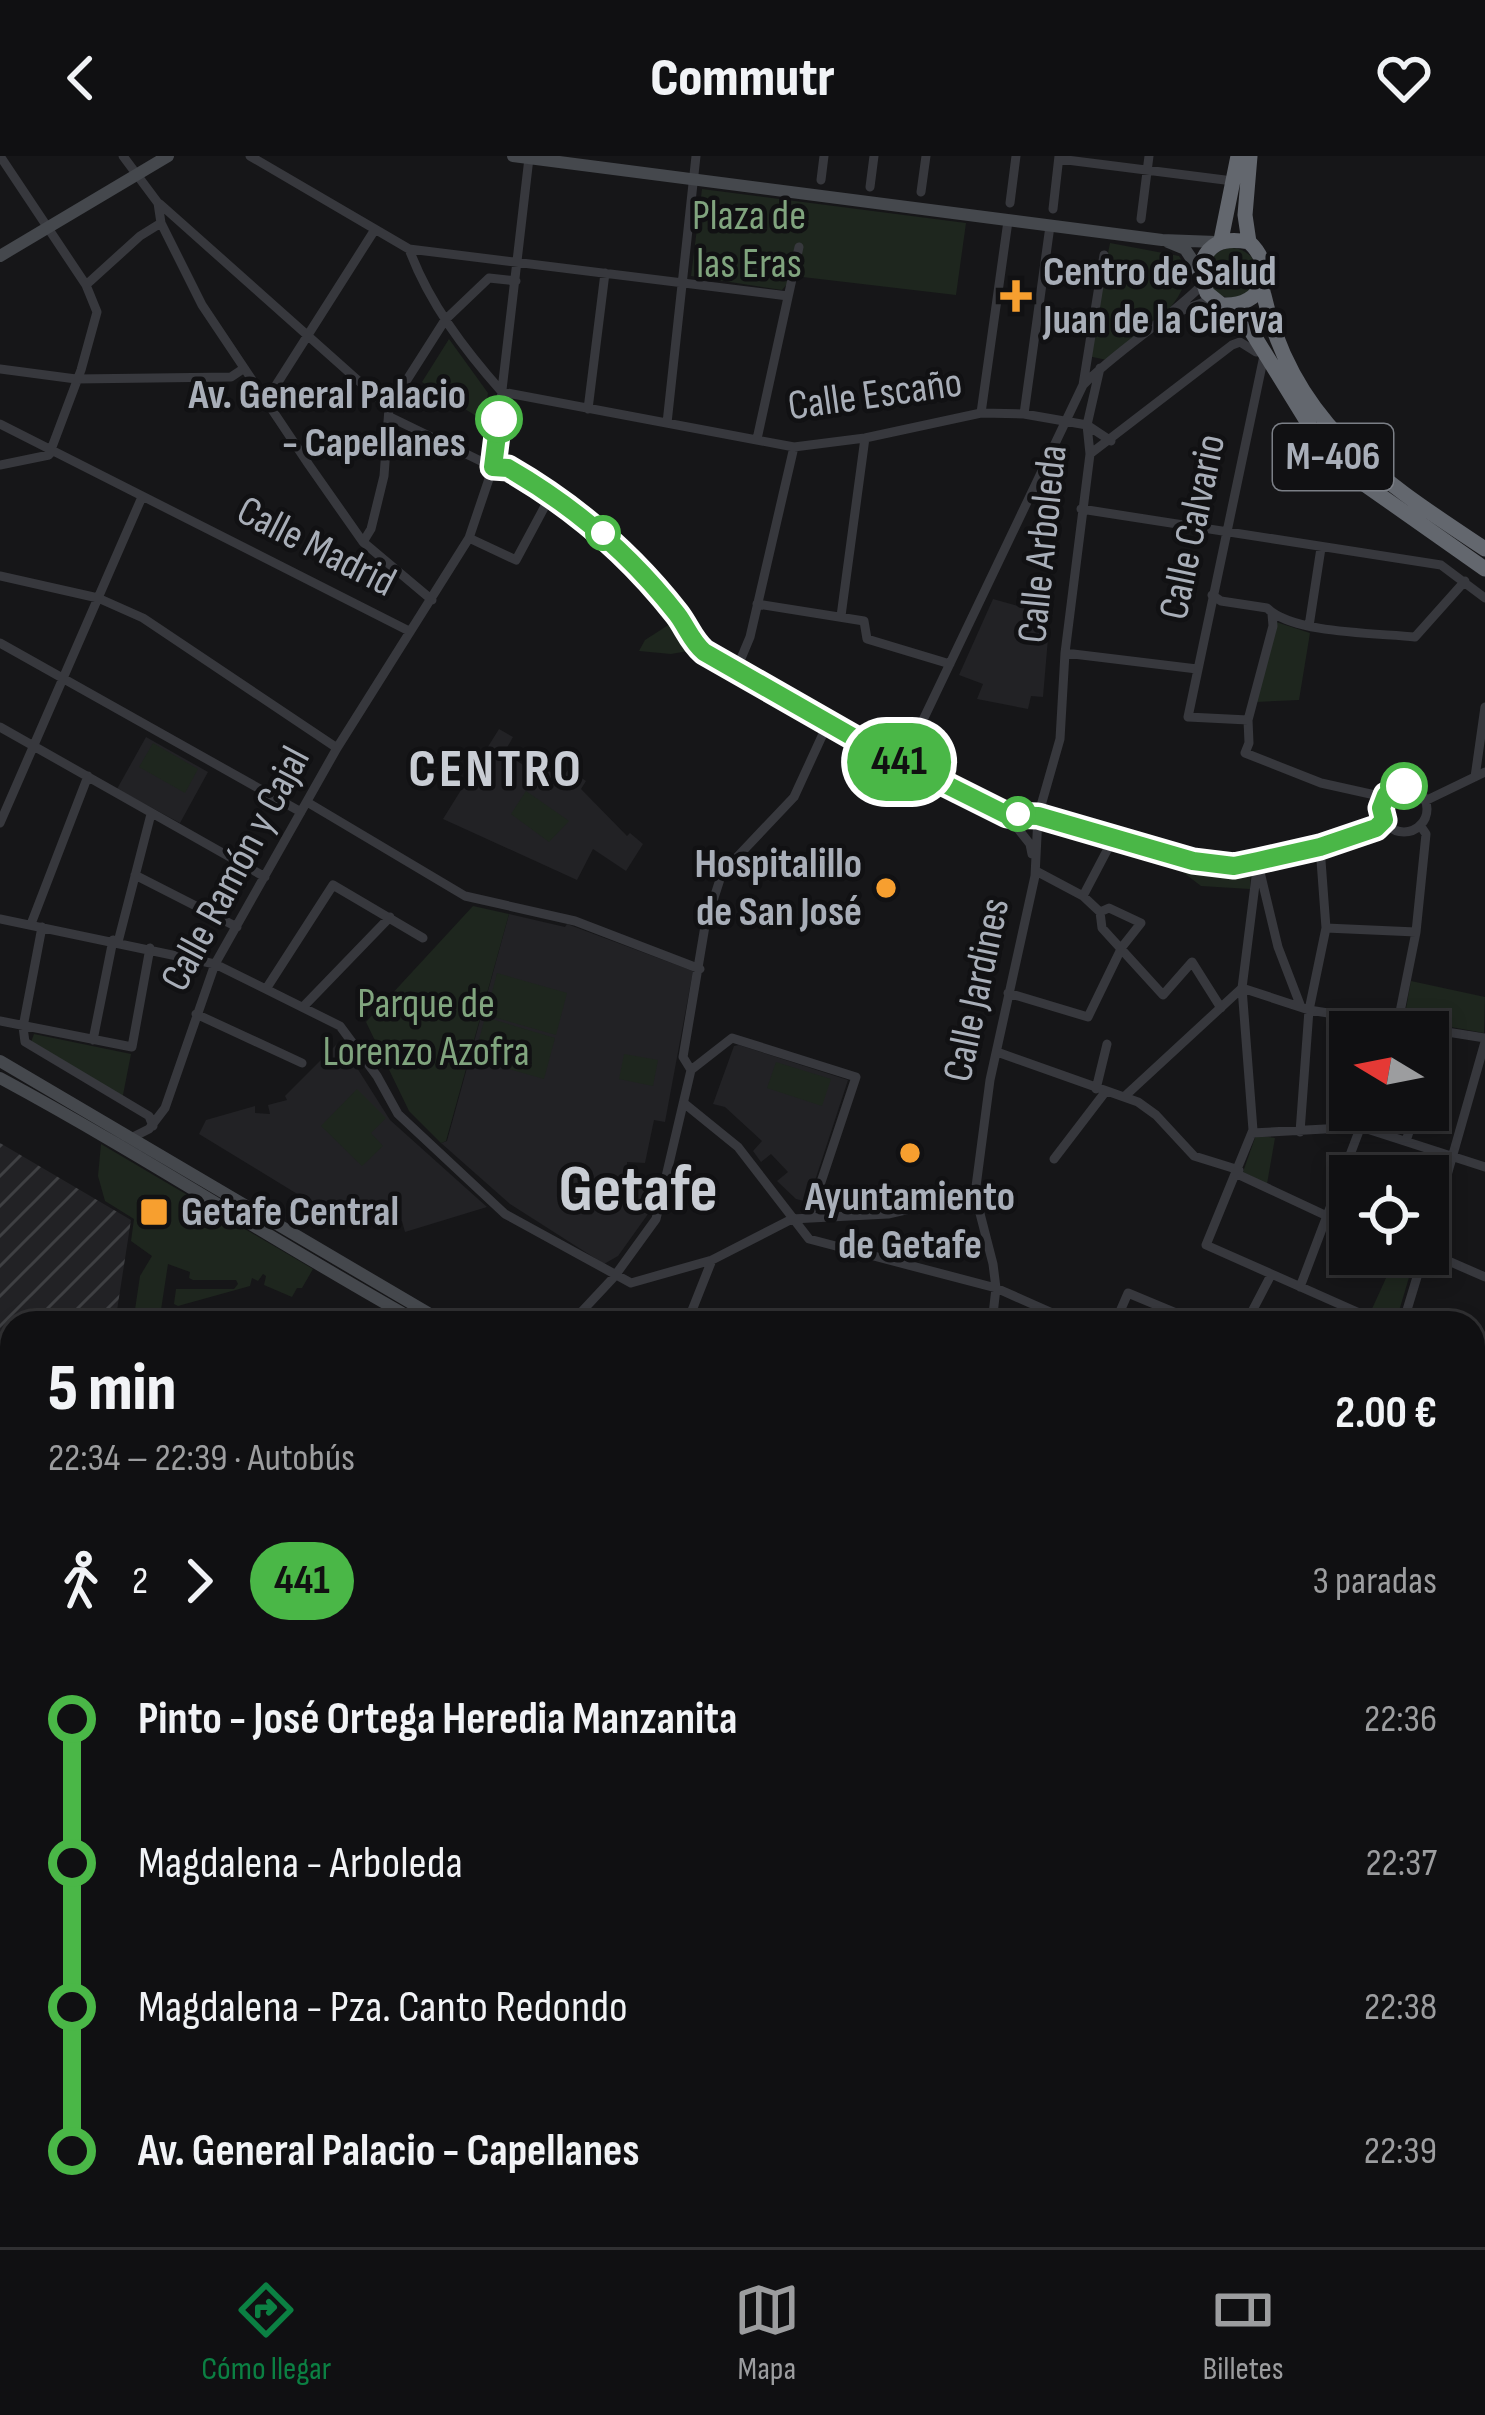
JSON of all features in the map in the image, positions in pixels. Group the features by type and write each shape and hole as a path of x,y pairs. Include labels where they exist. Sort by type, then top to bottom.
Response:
{"highway":[{"path":"1238,156 1219,241 1203,258 1209,290 1247,302 1262,287"},
{"name":"M-406","path":"1250,156 1245,215 1249,242 1263,259 1268,314 1294,373 1334,434 1358,460 1485,550"},
{"path":"1219,241 1249,242"},
{"name":"M-406","path":"1209,290 1248,326 1316,436 1347,472 1485,569"}],"street":[{"path":"0,156 86,285 96,318 49,455 0,465"},
{"path":"123,156 158,202 390,412 493,467 508,468 551,494 603,533 680,616 694,644 902,764 1007,815 1038,816 1193,861 1234,866 1320,847 1376,828 1384,820"},
{"path":"0,256 168,156"},
{"path":"250,156 409,248 788,296"},
{"path":"513,156 1162,240 1219,241"},
{"path":"667,423 696,156"},
{"path":"821,180 824,156"},
{"path":"870,187 874,156"},
{"path":"921,192 926,156"},
{"path":"1010,203 1016,156"},
{"path":"1141,219 1149,156"},
{"name":"Calle Ramón y Cajal","path":"153,1126 165,1108 215,964 337,748 469,538 493,467 529,158"},
{"path":"1052,209 1059,158 1225,180"},
{"path":"158,202 161,223 202,305 243,369 363,542 432,600"},
{"path":"981,413 1008,221"},
{"path":"86,285 161,223"},
{"path":"1024,414 1050,226"},
{"path":"266,401 374,230"},
{"path":"1083,385 1209,290 1185,249 1162,240"},
{"path":"757,439 800,247"},
{"path":"409,248 445,320 502,392"},
{"path":"902,764 1083,385 1104,256"},
{"path":"588,409 605,273"},
{"path":"363,542 371,529 384,476 390,412 445,320 489,278 516,281"},
{"path":"1090,454 1232,345 1240,342 1256,352 1265,351"},
{"name":"Calle Calvario","path":"1248,720 1188,717 1265,351"},
{"path":"1088,360 1100,368"},
{"name":"Calle Arboleda","path":"1038,816 1060,739 1065,653 1090,454 1087,424 1100,368"},
{"path":"0,369 76,379 231,376 243,369"},
{"name":"Calle Escaño","path":"502,392 794,447 865,438 981,413 1087,424 1111,441"},
{"name":"Calle Madrid","path":"0,424 409,631"},
{"path":"842,616 865,438"},
{"path":"736,668 750,637 794,447"},
{"path":"469,538 516,560 551,494"},
{"path":"0,824 142,497"},
{"path":"1082,509 1441,566 1485,598"},
{"path":"1309,626 1321,548"},
{"path":"0,576 98,598 142,618 337,748"},
{"path":"1212,595 1221,601 1267,608 1309,626 1415,637 1465,581"},
{"path":"758,604 864,621 867,638 950,664"},
{"path":"1273,614 1248,720 1246,753 1321,783 1384,797 1404,786 1417,790 1425,801 1420,826 1400,832 1384,820 1384,797"},
{"path":"0,643 465,896 575,921 700,969"},
{"path":"1065,653 1197,669"},
{"path":"1425,801 1480,774 1485,707"},
{"path":"691,1070 683,1058 705,926 722,873 794,797 828,723"},
{"path":"0,727 265,878"},
{"path":"88,776 37,925 23,1027 28,1047 152,1119 153,1126 133,1137"},
{"path":"93,1040 115,941 152,814"},
{"name":"Calle Jardines","path":"1007,815 1030,844 1036,872"},
{"name":"Calle Jardines","path":"993,1311 996,1288 975,1194 983,1123 1036,872 1038,816"},
{"path":"1401,1011 1416,932 1426,834 1420,826"},
{"path":"1083,896 1113,839"},
{"path":"1300,1132 1305,1009 1326,928 1320,847"},
{"path":"1258,861 1243,988 1252,1133 1206,1245 1355,1311"},
{"path":"1258,861 1278,947 1305,1009"},
{"path":"1036,872 1083,896 1100,912 1102,928 1122,947 1124,957 1163,994 1192,962 1221,1008"},
{"path":"135,874 237,926"},
{"path":"266,989 333,885 423,938"},
{"path":"1008,993 1088,1017 1122,947 1141,923 1109,908 1100,912"},
{"path":"303,1007 390,917"},
{"path":"0,919 215,964 340,1026 398,1114 505,1214 631,1283 712,1260 792,1219 888,1214 975,1194"},
{"path":"1326,928 1416,932"},
{"path":"0,1021 132,1047 150,948"},
{"path":"1125,1096 1243,988"},
{"path":"1243,988 1329,1014"},
{"path":"196,1014 302,1064"},
{"path":"1449,1031 1485,1040 1449,1173"},
{"path":"582,1311 656,1220 691,1070 732,1037 856,1077 809,1218"},
{"path":"1054,1159 1101,1090 1107,1044"},
{"path":"997,1052 1125,1096 1156,1115 1194,1156 1327,1216"},
{"path":"0,1061 425,1311"},
{"path":"0,1078 147,1159 399,1311"},
{"path":"685,1104 738,1147 809,1239 996,1288 1048,1311"},
{"path":"1252,1133 1329,1130"},
{"path":"1300,1287 1359,1131"},
{"path":"1374,1131 1485,1167"},
{"path":"1406,1141 1409,1131"},
{"path":"692,1311 712,1260"},
{"path":"1449,1262 1485,1277"},
{"path":"1252,1311 1271,1275"},
{"path":"1407,1311 1419,1275"},
{"path":"1120,1311 1128,1293 1171,1311"}],"shaded area":[{"path":"993,599 1050,615 1043,697 1031,696 1028,709 977,699 983,684 959,675"},
{"path":"499,729 513,737 504,753 538,774 544,768 561,779 569,769 586,781 581,789 627,836 630,833 643,844 626,871 593,849 577,880 443,819"},
{"path":"146,737 208,772 180,823 117,789"},
{"path":"509,914 567,924 693,971 665,1122 654,1120 645,1163 627,1162 627,1180 660,1183 648,1214 618,1256 604,1264 510,1204 441,1143 447,1141"},
{"path":"340,1041 390,1120 487,1207 405,1232 402,1221 384,1225 382,1210 330,1214 199,1134 206,1120 255,1106 255,1113 270,1114 268,1105 287,1100 285,1096"},
{"path":"734,1046 848,1080 808,1202 796,1199 777,1181 788,1172 771,1154 761,1162 753,1151 762,1141 725,1107 713,1104"},
{"path":"0,1143 131,1220 117,1311 0,1311"}],"green space":[{"name":"Plaza de las Eras","path":"702,189 966,223 956,295 794,276 782,290 691,276"},
{"path":"1110,243 1179,256 1185,271 1183,286 1163,315 1107,360 1088,356"},
{"path":"1232,248 1250,255 1257,273 1250,291 1232,298 1214,291 1207,273 1214,255"},
{"path":"449,339 488,393 484,421 422,382"},
{"path":"673,622 688,651 639,651 645,640"},
{"path":"1276,622 1310,633 1299,700 1256,702"},
{"path":"153,743 198,769 185,793 139,767"},
{"path":"526,791 569,821 549,842 511,814"},
{"path":"1184,863 1251,865 1250,889 1201,886 1180,870"},
{"name":"Parque de Lorenzo Azofra","path":"473,906 509,914 446,1141 441,1143 409,1111 366,1022"},
{"path":"497,973 567,993 556,1035 486,1015"},
{"path":"1411,981 1485,997 1484,1033 1449,1027 1449,1011 1406,1011"},
{"path":"485,1017 555,1038 544,1079 474,1059"},
{"path":"34,1034 131,1054 122,1100 30,1045"},
{"path":"624,1054 658,1060 653,1086 619,1079"},
{"path":"776,1062 831,1079 822,1106 767,1088"},
{"path":"357,1089 386,1118 371,1133 383,1146 362,1166 321,1126"},
{"path":"1256,1135 1275,1138 1267,1184 1243,1172"},
{"path":"101,1144 313,1269 292,1297 264,1285 263,1274 258,1281 252,1278 250,1286 178,1306 174,1304 176,1289 234,1289 238,1284 236,1280 193,1280 190,1272 168,1264 161,1311 135,1311 140,1276 152,1256 131,1241 134,1219 105,1201 98,1176"},
{"path":"1387,1275 1410,1275 1399,1311 1371,1311"}],"bus line":[{"name":"441","path":"499,419 493,467 508,468 591,522 680,616 694,644 704,652 902,764 1007,815 1038,816 1204,864 1234,866 1320,847 1376,828 1384,820 1381,808 1386,795 1404,786"}],"place":[{"name":"Centro de Salud Juan de la Cierva","path":"1016,296"},
{"name":"Av. General Palacio - Capellanes","path":"499,419"},
{"name":"Hospitalillo de San José","path":"886,888"},
{"name":"Ayuntamiento de Getafe","path":"910,1153"},
{"name":"Getafe Central","path":"154,1212"}],"district":[{"name":"CENTRO","path":"496,769"},
{"name":"Getafe","path":"638,1190"}]}
